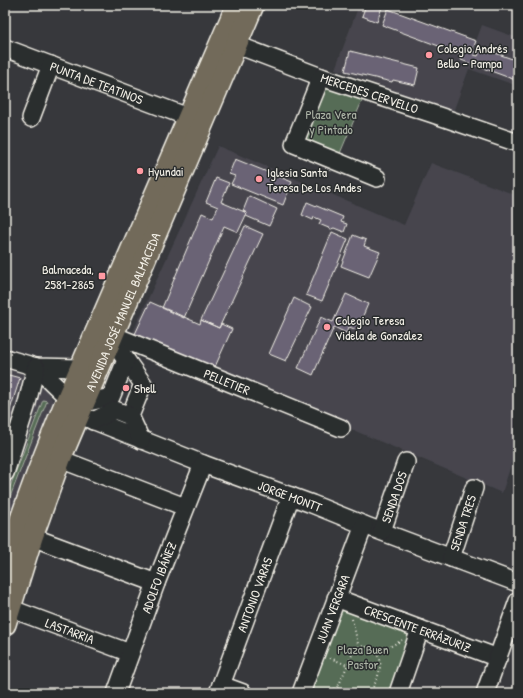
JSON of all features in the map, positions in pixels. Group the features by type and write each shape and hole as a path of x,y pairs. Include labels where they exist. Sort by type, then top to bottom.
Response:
{"main road":[{"name":"AVENIDA JOSÉ MANUEL BALMACEDA","path":"5,568 32,486 77,409 112,337 229,41 236,5"},
{"name":"AVENIDA JOSÉ MANUEL BALMACEDA","path":"7,616 32,537 77,409 80,368 188,117 229,41 253,5"}],"street":[{"name":"MERCEDES CERVELLO","path":"229,41 321,77 518,144"},
{"name":"PUNTA DE TEATINOS","path":"5,48 188,117"},
{"path":"31,118 51,65"},
{"path":"321,77 294,144 377,178"},
{"path":"36,367 77,409 119,408 143,384 112,337"},
{"name":"PELLETIER","path":"112,337 341,428"},
{"path":"5,358 36,367 80,368"},
{"path":"126,360 119,408 142,440"},
{"path":"5,473 26,407 36,367"},
{"name":"JORGE MONTT","path":"77,409 142,440 518,583"},
{"path":"60,459 186,507"},
{"name":"SENDA DOS","path":"382,531 406,462"},
{"name":"ADOLFO IBÁÑEZ","path":"116,693 156,583 203,464"},
{"name":"SENDA TRES","path":"451,558 474,488"},
{"name":"ANTONIO VARAS","path":"220,689 292,496"},
{"name":"JUAN VERGARA","path":"301,693 364,525"},
{"path":"32,537 156,583"},
{"name":"CRESCENTE ERRÁZURIZ","path":"336,598 498,658"},
{"path":"485,693 518,602"},
{"name":"LASTARRIA","path":"7,616 130,653"},
{"path":"398,693 420,629"},
{"path":"220,689 243,693"}],"path":[{"path":"336,598 352,615 359,648"},
{"path":"377,654 420,629"},
{"path":"327,693 338,687 355,648 364,646 373,649 380,660 379,672 373,688 369,693"},
{"path":"316,654 347,665"},
{"path":"338,687 340,693"}],"shaded area":[{"name":"Colegio Andrés Bello - Pampa","path":"359,5 377,5 476,41 482,25 518,38 518,86 469,69 453,112 335,69"},
{"name":"Colegio Teresa Videla de González","path":"218,146 404,225 431,163 518,196 518,443 502,493 131,336"},
{"path":"5,360 33,368 55,404 5,529"}],"green space":[{"name":"Plaza Vera y Pintado","path":"324,85 362,101 338,158 300,143"},
{"path":"43,400 47,401 5,510 5,500"},
{"name":"Plaza Buen Pastor","path":"342,609 410,635 388,693 310,693"}],"building":[{"path":"366,5 377,5 382,7 377,22 362,16"},
{"path":"388,9 476,41 472,51 466,49 463,55 382,25"},
{"path":"481,48 518,61 518,81 461,60 466,49 475,52 474,55 478,56"},
{"path":"350,51 419,68 415,85 393,80 392,82 345,71"},
{"name":"Iglesia Santa Teresa De Los Andes","path":"235,159 292,182 283,205 231,184 235,176 229,174"},
{"path":"216,178 229,183 221,202 247,213 238,232 224,226 184,318 162,308 202,213 213,218 218,207 206,202"},
{"path":"249,196 277,209 269,226 246,216 247,213 243,211"},
{"path":"307,202 343,217 341,222 347,224 344,232 319,224 321,220 314,217 313,220 302,215"},
{"path":"245,226 263,234 219,328 201,320"},
{"path":"332,232 348,239 322,301 306,295"},
{"path":"353,235 366,240 364,246 380,252 369,277 341,266"},
{"path":"346,294 368,304 357,330 349,327 346,333 334,327 313,375 298,368 321,317 333,322"},
{"path":"294,298 312,307 286,361 269,354"},
{"path":"150,302 200,324 201,320 219,328 221,324 232,329 214,369 135,334"},
{"path":"5,374 20,378 5,426"}],"place":[{"name":"Colegio Andrés Bello - Pampa","path":"429,55"},
{"name":"Hyundai","path":"140,171"},
{"name":"Iglesia Santa Teresa De Los Andes","path":"259,179"},
{"name":"Balmaceda, 2581-2865","path":"102,276"},
{"name":"Colegio Teresa Videla de González","path":"327,327"},
{"name":"Shell","path":"126,388"}]}
